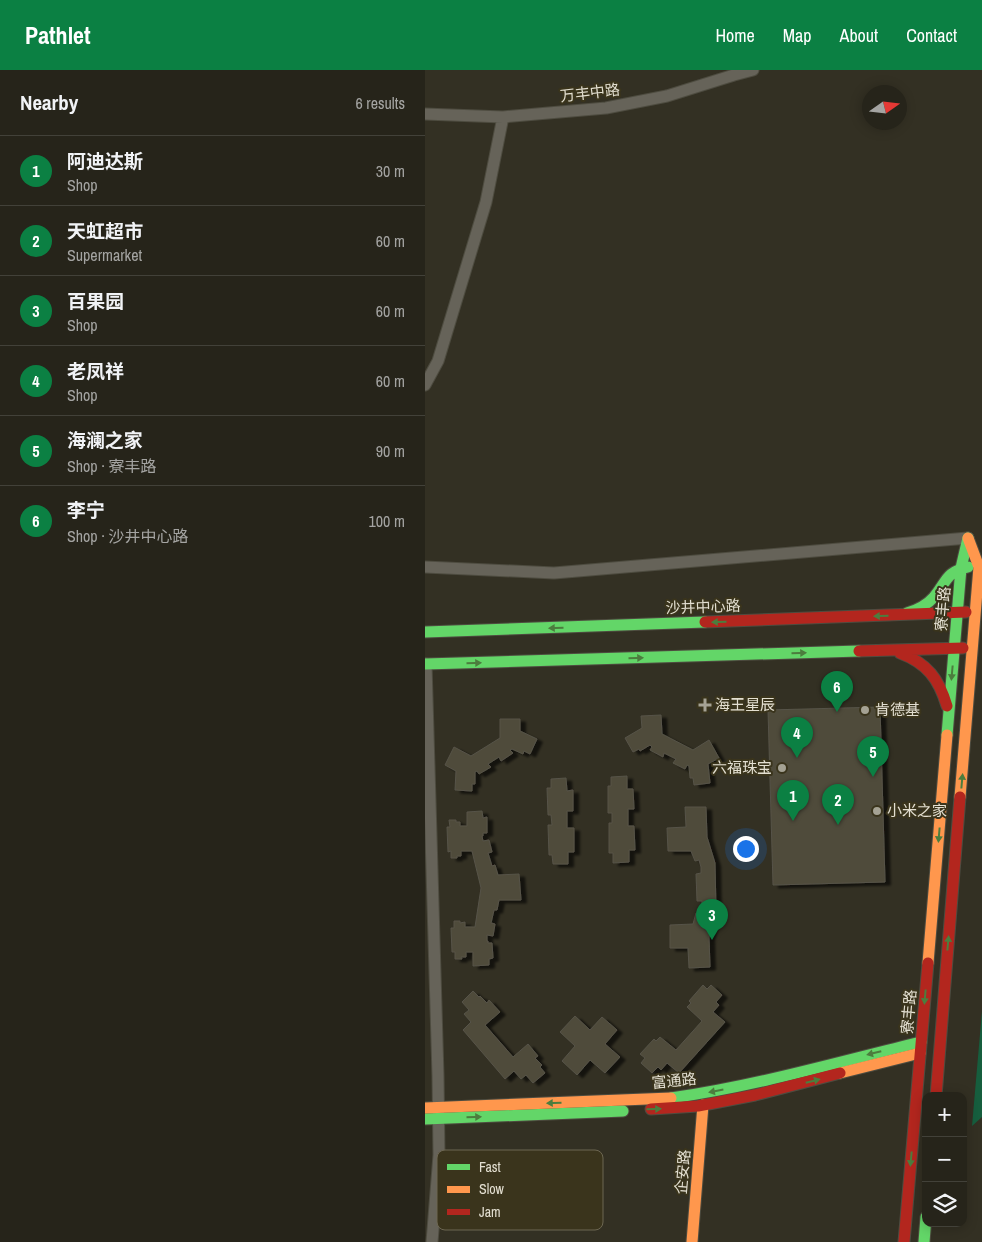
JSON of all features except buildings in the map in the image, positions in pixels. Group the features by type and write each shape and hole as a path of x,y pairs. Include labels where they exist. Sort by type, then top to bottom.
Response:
{"street":[{"name":"万丰中路","path":"425,114 503,117 606,108 667,96 753,70"},
{"path":"425,385 438,361 486,202 503,117"},
{"path":"425,567 554,573 968,538 981,568 977,647 967,716 936,1092"},
{"name":"寮丰路","path":"904,1242 961,568 968,538"},
{"path":"902,616 932,599 953,572 961,568 981,568"},
{"name":"沙井中心路","path":"425,632 902,616 979,611"},
{"path":"439,1150 426,664 977,647"},
{"path":"892,651 911,656 935,677 943,694 948,718"},
{"path":"967,716 982,682"},
{"name":"富通路","path":"425,1119 438,1113 687,1096 921,1048"},
{"name":"富通路","path":"425,1108 438,1113 665,1109 703,1105 775,1091 921,1048"},
{"name":"企安路","path":"692,1242 703,1105"},
{"path":"432,1242 437,1180"},
{"path":"924,1242 925,1227"}],"green space":[{"path":"982,1011 982,1117 972,1126"}],"traffic: fast":[{"path":"947,735 961,568 968,538"},
{"path":"907,613 918,609 928,602 934,597 947,578 960,569 968,567"},
{"path":"425,632 705,622"},
{"path":"425,664 859,651"},
{"path":"671,1098 766,1080 921,1042"},
{"path":"425,1119 623,1111"},
{"path":"924,1242 925,1227"}],"traffic: slow":[{"path":"960,797 979,567 968,538"},
{"path":"928,963 947,735"},
{"path":"840,1073 920,1053"},
{"path":"425,1108 671,1098"},
{"path":"692,1242 703,1105"}],"traffic: jam":[{"path":"705,622 966,612"},
{"path":"859,651 963,648"},
{"path":"900,653 918,662 931,673 944,696 947,706"},
{"path":"936,1092 960,797"},
{"path":"904,1242 928,963"},
{"path":"651,1109 698,1106 755,1095 840,1073"}],"place":[{"name":"海王星辰","path":"705,705"},
{"name":"肯德基","path":"865,710"},
{"name":"李宁","path":"837,712"},
{"name":"老凤祥","path":"797,758"},
{"name":"六福珠宝","path":"782,768"},
{"name":"海澜之家","path":"873,777"},
{"name":"小米之家","path":"877,811"},
{"name":"阿迪达斯","path":"793,821"},
{"name":"天虹超市","path":"838,825"},
{"name":"百果园","path":"712,940"}]}
